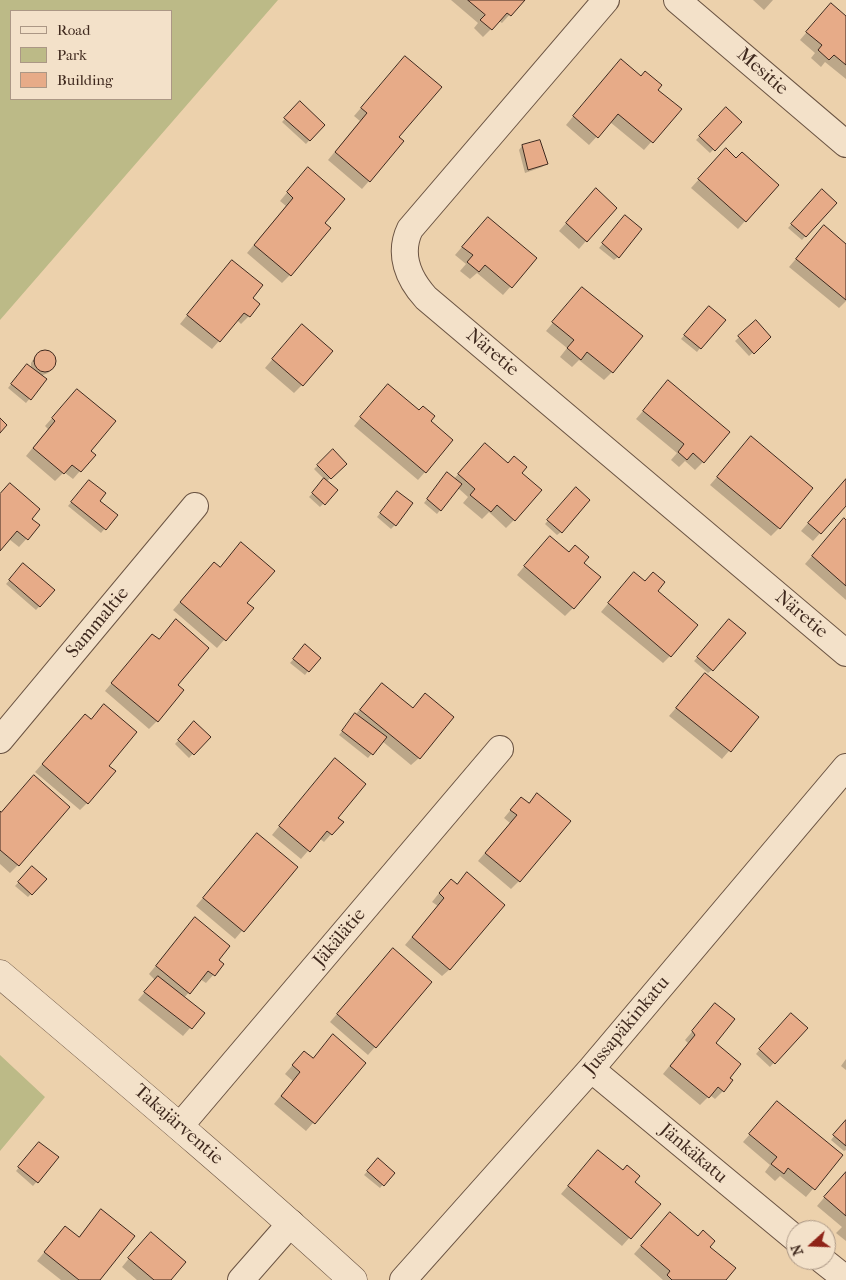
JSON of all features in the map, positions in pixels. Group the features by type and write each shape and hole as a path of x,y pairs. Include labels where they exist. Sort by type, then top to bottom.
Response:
{"street":[{"name":"Näretie","path":"606,0 410,229 404,246 407,267 417,288 426,298 846,653"},
{"name":"Mesitie","path":"677,0 846,144"},
{"name":"Sammaltie","path":"0,740 195,506"},
{"name":"Jäkälätie","path":"180,1126 500,749"},
{"name":"Jussapäkinkatu","path":"403,1280 591,1069 846,768"},
{"name":"Takajärventie","path":"0,974 180,1126 353,1280"},
{"name":"Jänkäkatu","path":"591,1069 786,1231"},
{"path":"242,1280 291,1223"},
{"path":"835,1270 846,1279"}],"green space":[{"path":"0,0 278,0 0,320"},
{"path":"0,1055 45,1097 0,1151"}],"building":[{"path":"468,0 525,0 511,16 507,13 492,30 480,20 485,15"},
{"path":"831,3 846,16 846,65 834,55 829,60 818,50 822,45 806,32"},
{"path":"405,56 442,87 399,137 404,141 370,182 335,152 367,113 361,108"},
{"path":"621,59 641,76 645,71 662,85 658,90 682,109 653,143 618,114 598,138 573,116"},
{"path":"300,101 325,125 310,141 284,118"},
{"path":"726,107 742,122 715,151 699,136"},
{"path":"540,140 548,164 528,170 522,145"},
{"path":"726,148 736,158 742,152 779,185 746,222 698,179"},
{"path":"308,167 345,199 325,223 331,228 291,276 254,245 293,198 287,192"},
{"path":"596,188 617,208 587,242 566,223"},
{"path":"822,189 837,203 806,237 791,224"},
{"path":"625,215 642,229 619,258 602,243"},
{"path":"488,217 537,258 512,288 485,265 479,272 467,262 473,255 462,247"},
{"path":"824,225 846,244 846,300 796,259"},
{"path":"232,260 263,285 253,298 260,304 250,317 244,313 220,342 187,315"},
{"path":"582,287 643,336 613,373 587,352 581,360 567,348 574,340 552,322"},
{"path":"709,306 726,320 701,349 684,335"},
{"path":"756,320 771,337 754,354 738,336"},
{"path":"302,324 333,351 303,386 272,359"},
{"path":"45,350 53,353 56,361 53,369 45,372 37,369 34,361 37,353"},
{"path":"27,364 47,379 31,400 11,384"},
{"path":"668,380 730,432 704,463 693,453 687,460 678,452 684,444 643,411"},
{"path":"388,384 419,410 423,406 435,416 431,421 453,440 426,473 360,417"},
{"path":"77,389 116,421 91,451 96,455 81,472 72,465 64,474 33,448 55,421 52,418"},
{"path":"0,418 7,425 0,433"},
{"path":"751,436 813,488 780,529 717,477"},
{"path":"485,443 508,463 514,456 527,467 522,473 542,490 515,521 497,505 491,512 470,495 475,489 458,474"},
{"path":"333,449 347,464 331,479 317,465"},
{"path":"447,472 462,484 441,511 427,499"},
{"path":"324,478 338,490 325,505 312,493"},
{"path":"846,479 846,506 821,534 808,523"},
{"path":"89,480 106,493 100,501 118,515 106,530 71,502"},
{"path":"10,483 40,509 32,519 40,525 28,540 17,531 0,551 0,494"},
{"path":"576,487 590,500 562,533 547,520"},
{"path":"397,491 413,503 396,526 380,513"},
{"path":"844,518 846,520 846,586 812,556"},
{"path":"550,536 569,552 575,545 589,557 584,563 601,577 574,609 524,566"},
{"path":"241,542 275,571 247,603 254,608 226,641 180,602 214,562 220,567"},
{"path":"23,563 55,590 40,607 9,580"},
{"path":"634,572 645,581 653,572 665,582 658,591 698,625 671,657 608,603"},
{"path":"176,619 209,648 178,685 184,690 158,722 111,683 152,634 159,639"},
{"path":"729,619 746,633 713,671 697,657"},
{"path":"305,644 321,658 309,672 293,659"},
{"path":"705,673 759,717 731,752 676,708"},
{"path":"382,683 413,708 425,693 454,717 420,759 360,710"},
{"path":"104,704 137,732 109,766 116,771 88,804 42,764 85,714 91,719"},
{"path":"355,713 387,737 373,755 342,731"},
{"path":"194,721 211,737 194,755 178,740"},
{"path":"335,758 366,784 338,818 344,822 332,835 327,831 310,852 279,826"},
{"path":"34,775 70,807 19,866 0,850 0,811"},
{"path":"537,793 571,821 520,882 485,853 517,815 510,810 521,797 529,803"},
{"path":"257,833 298,867 244,932 203,898"},
{"path":"32,866 47,879 32,895 18,882"},
{"path":"467,872 505,905 450,970 412,937 444,898 439,893 451,879 457,884"},
{"path":"195,917 230,946 219,960 224,964 215,976 208,971 190,994 156,966"},
{"path":"393,948 432,982 376,1048 337,1014"},
{"path":"158,976 205,1013 192,1029 144,992"},
{"path":"715,1003 735,1019 716,1043 741,1064 730,1078 733,1080 724,1092 718,1087 709,1098 670,1066 695,1035 692,1031"},
{"path":"791,1013 808,1028 775,1064 759,1049"},
{"path":"333,1034 366,1063 315,1124 281,1096 300,1072 292,1065 304,1051 313,1058"},
{"path":"777,1101 843,1155 815,1190 788,1168 784,1174 771,1164 777,1157 749,1134"},
{"path":"846,1120 846,1146 833,1135"},
{"path":"39,1142 59,1157 38,1183 18,1167"},
{"path":"598,1150 623,1170 627,1165 640,1176 635,1182 661,1204 631,1239 568,1186"},
{"path":"378,1158 395,1173 384,1186 367,1171"},
{"path":"846,1172 846,1216 824,1197"},
{"path":"101,1209 135,1236 100,1280 79,1280 44,1252 65,1226 79,1237"},
{"path":"670,1212 698,1236 703,1230 715,1241 710,1247 736,1268 726,1280 672,1280 667,1275 670,1271 641,1246"},
{"path":"151,1232 186,1262 171,1280 154,1280 128,1258"}]}
